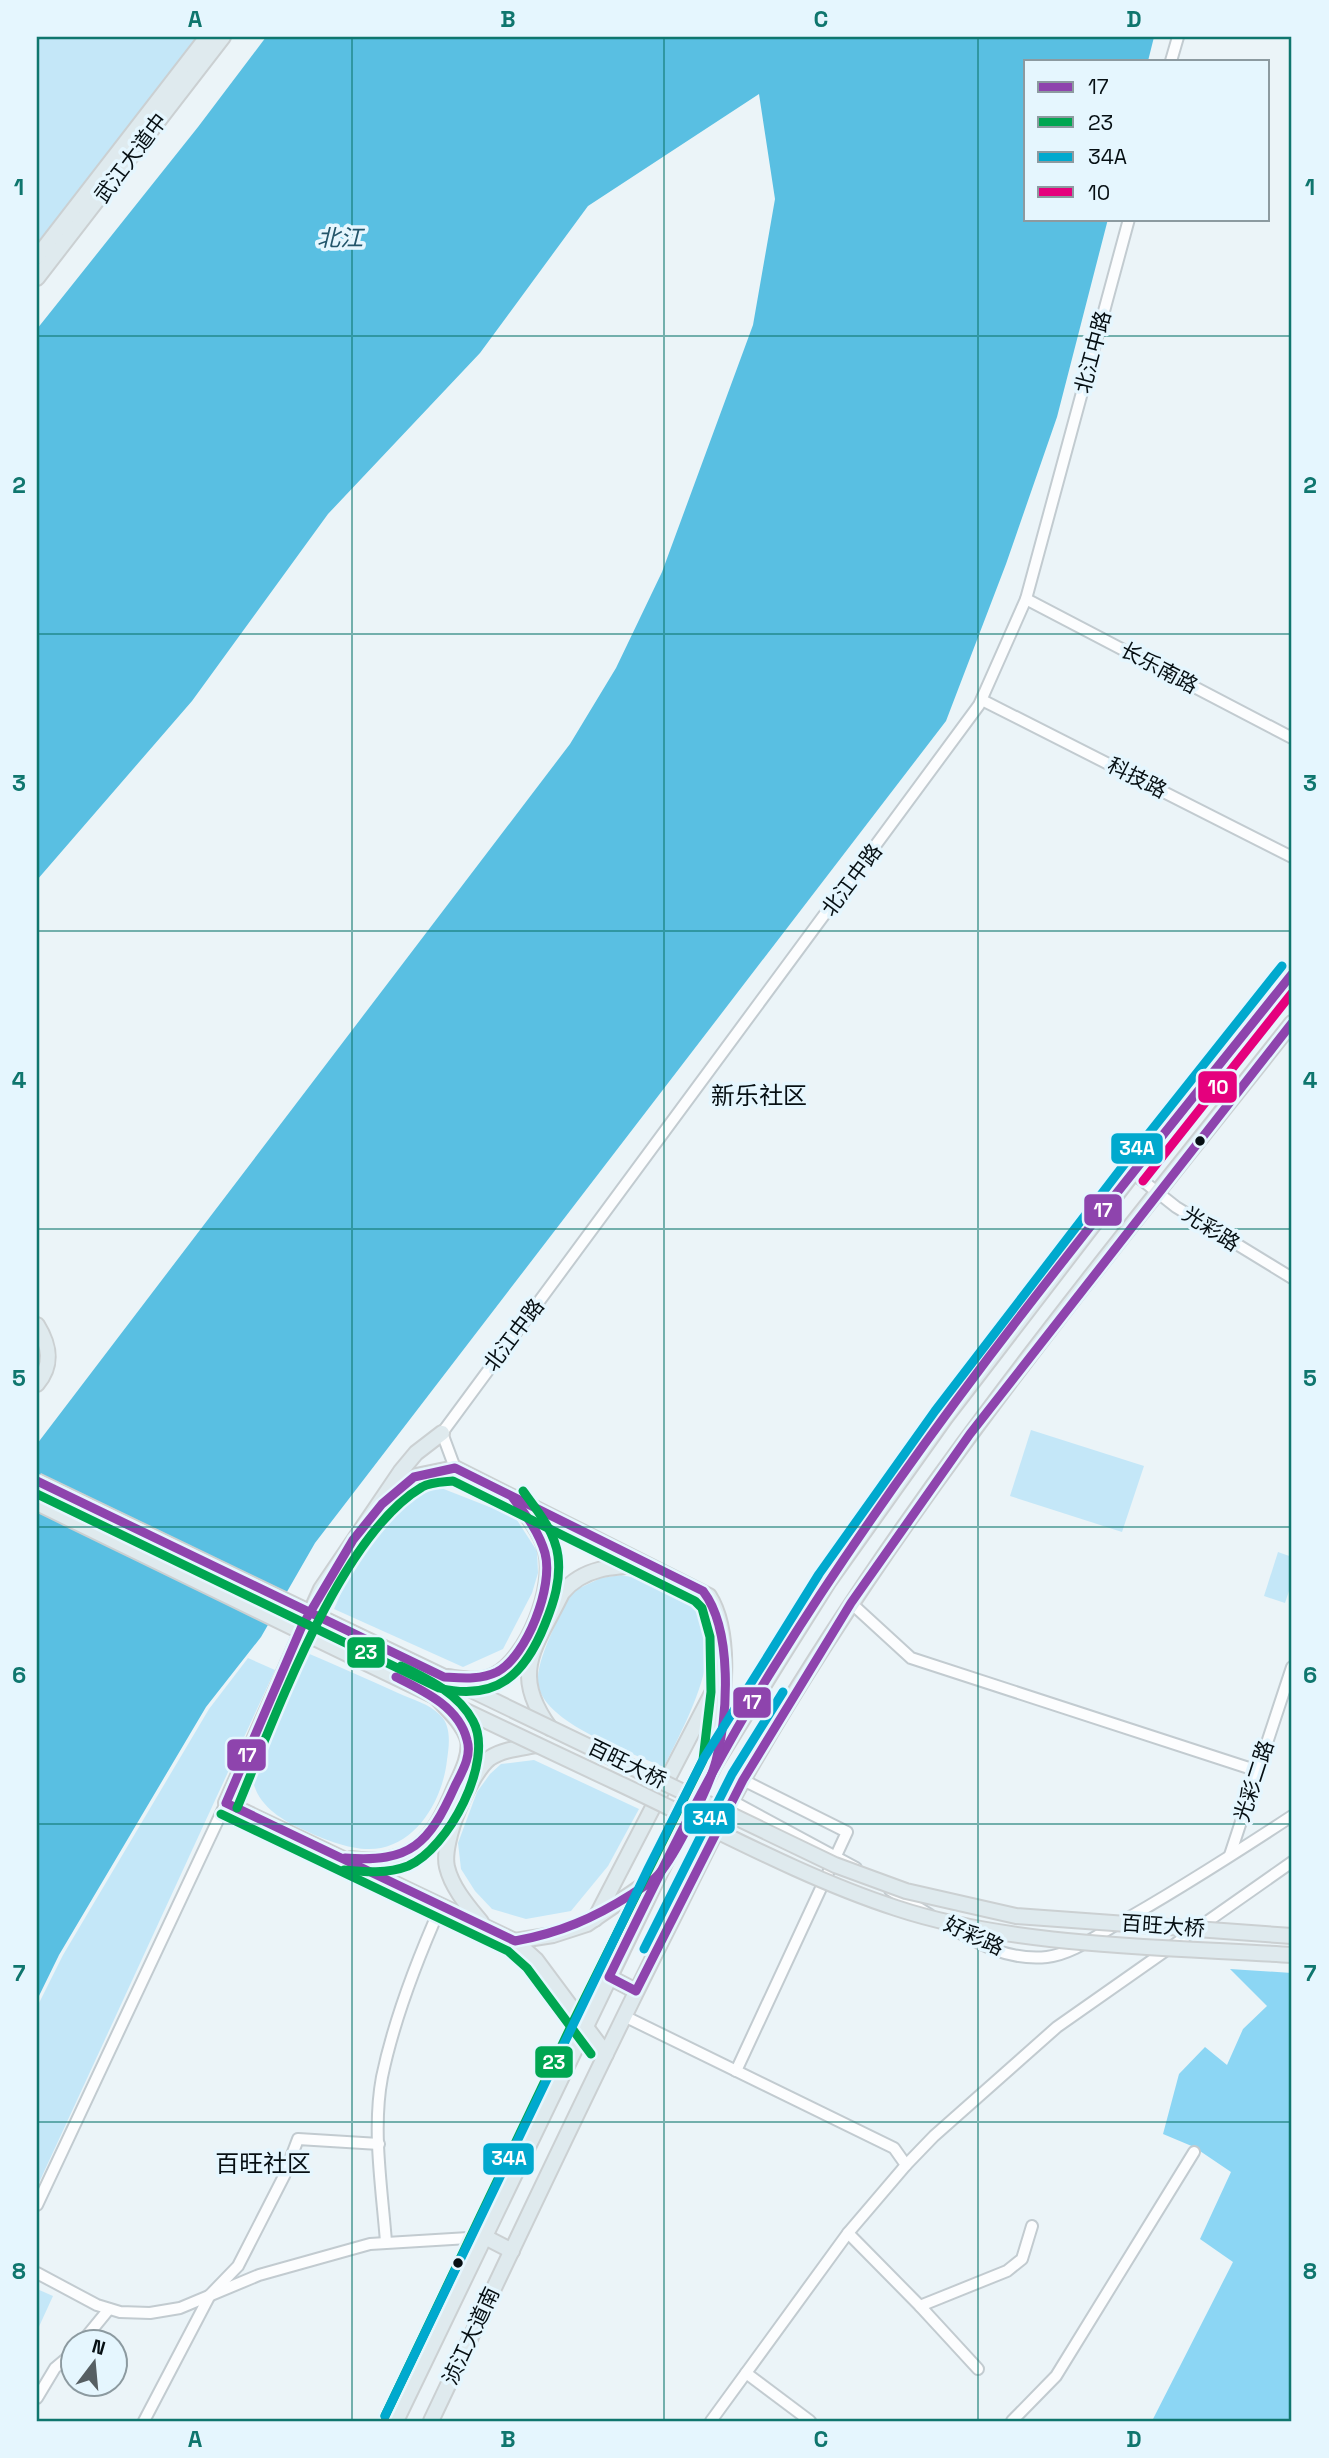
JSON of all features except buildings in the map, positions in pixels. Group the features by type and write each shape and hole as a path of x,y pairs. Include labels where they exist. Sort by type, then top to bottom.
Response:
{"main road":[{"name":"武江大道中","path":"37,257 207,37"},
{"name":"武江大道中","path":"37,278 223,37"},
{"name":"浈江大道南","path":"396,2421 584,2027 715,1764 829,1581 945,1418 1133,1173 1292,974"},
{"name":"浈江大道南","path":"431,2421 636,1991 732,1801 851,1603 970,1434 1292,1023"},
{"path":"37,1325 48,1349 48,1363 45,1374 37,1384"},
{"path":"442,1433 416,1453 401,1471 321,1589 226,1803 514,1941 536,1960 606,2054"},
{"path":"372,1515 416,1476 455,1468 709,1596 722,1634 723,1671 715,1764"},
{"name":"百旺大桥","path":"37,1481 835,1865 906,1891 962,1906 1016,1916 1292,1936"},
{"path":"444,1677 486,1678 504,1669 522,1650 545,1593 548,1578 546,1552 533,1522 512,1497"},
{"name":"百旺大桥","path":"37,1503 537,1745 840,1887 898,1909 995,1931 1109,1944 1292,1955"},
{"path":"551,1728 529,1689 532,1656 568,1585 597,1569 650,1565"},
{"path":"595,1919 723,1671"},
{"path":"339,1858 372,1862 402,1857 434,1832 462,1771 468,1745 458,1722 436,1696"},
{"path":"484,1926 464,1902 450,1875 445,1856 449,1836 483,1765 498,1754 537,1745"},
{"path":"514,1941 553,1935 595,1919 659,1875"},
{"path":"609,1977 636,1991"},
{"path":"485,2236 512,2251"}],"street":[{"path":"1171,60 1178,37"},
{"name":"北江中路","path":"442,1433 880,843 982,700 1026,599 1129,220"},
{"name":"长乐南路","path":"1026,599 1292,738"},
{"name":"科技路","path":"982,700 1292,857"},
{"name":"光彩路","path":"1133,1173 1176,1207 1292,1278"},
{"path":"442,1433 455,1468"},
{"path":"851,1603 911,1658 1258,1771"},
{"name":"光彩二路","path":"1230,1855 1292,1667"},
{"path":"736,2071 847,1832 743,1780"},
{"name":"好彩路","path":"732,1801 836,1856 986,1947 1026,1957 1048,1957 1073,1949 1292,1816"},
{"path":"37,2205 226,1803"},
{"path":"711,2421 848,2233 934,2136 1057,2027 1292,1862"},
{"path":"386,2242 379,2144 382,2079 408,1987 441,1906"},
{"path":"624,2016 894,2148 906,2165"},
{"path":"144,2421 210,2295 238,2266 284,2176 298,2139 379,2144"},
{"path":"1012,2421 1056,2376 1194,2152"},
{"path":"920,2306 1007,2271 1022,2259 1032,2226"},
{"path":"848,2233 978,2369"},
{"path":"37,2273 109,2309 150,2313 180,2308 260,2275 370,2244 485,2236"},
{"path":"94,2328 109,2309"},
{"path":"37,2398 60,2364"},
{"path":"746,2373 810,2421"}],"shaded area":[{"path":"37,37 197,37 39,241 37,240"},
{"path":"1031,1430 1144,1466 1122,1532 1010,1496"},
{"path":"431,1484 515,1517 537,1551 538,1573 532,1593 503,1649 463,1667 334,1609 354,1563 403,1496"},
{"path":"1278,1552 1292,1557 1292,1582 1285,1603 1264,1596"},
{"path":"621,1575 662,1586 689,1602 703,1623 707,1648 703,1676 693,1705 664,1767 611,1745 571,1723 543,1698 538,1683 545,1649 571,1592 601,1578"},
{"path":"305,1652 426,1705 444,1720 449,1736 447,1760 435,1802 418,1826 395,1843 381,1848 362,1849 331,1841 281,1818 257,1793 254,1773 264,1739"},
{"path":"248,1658 275,1670 37,2187 37,2007 63,1955 209,1709"},
{"path":"534,1760 639,1809 608,1866 571,1911 526,1919 492,1909 475,1891 461,1869 458,1843 477,1792 490,1774 501,1764"},
{"path":"1230,1969 1292,1973 1292,2421 1152,2421 1233,2262 1200,2239 1231,2172 1194,2147 1163,2134 1179,2074 1205,2047 1227,2065 1243,2029 1267,2006"},
{"path":"37,2289 53,2296 37,2331"}],"water":[{"name":"北江","path":"266,37 1154,37 1148,60 1024,60 1024,220 1108,220 1057,417 1006,564 946,721 315,1543 261,1637 206,1707 59,1955 37,2000 37,1444 570,744 616,668 662,572 753,325 775,199 759,94 588,206 480,353 328,514 192,701 37,880 37,329"}],"transit line":[{"name":"34A","path":"385,2416 704,1758 819,1574 935,1411 1123,1166 1282,966"},
{"name":"17","path":"1292,974 1025,1309 898,1481 837,1569 732,1737 609,1977 636,1991 743,1780 851,1603 970,1434 1292,1023"},
{"name":"10","path":"1143,1181 1292,993"},
{"name":"17","path":"455,1468 703,1591 713,1608 723,1650 725,1697 716,1761 691,1820 658,1875 618,1903 576,1924 515,1941 226,1803 302,1626 353,1540 382,1504 414,1477 455,1468"},
{"name":"17","path":"37,1481 444,1677 457,1678 491,1675 508,1664 528,1636 542,1601 546,1583 545,1553 536,1531 513,1498"},
{"name":"23","path":"237,1808 290,1681 337,1587 363,1545 392,1511 425,1485 453,1481 695,1601 702,1608 710,1637 711,1692 703,1760 573,2022 385,2416"},
{"name":"23","path":"37,1494 439,1688 477,1691 493,1687 518,1670 537,1642 556,1591 556,1547 545,1522 523,1491"},
{"name":"23","path":"344,1870 392,1870 408,1866 423,1857 452,1823 473,1780 478,1758 478,1738 467,1711 451,1695 432,1682 401,1666"},
{"name":"17","path":"345,1858 386,1857 415,1846 426,1836 446,1806 467,1758 467,1740 456,1718 439,1701 396,1677"},
{"name":"34A","path":"644,1949 732,1774 783,1692"},
{"name":"23","path":"221,1814 508,1951 527,1968 591,2054"}],"district":[{"name":"新乐社区","path":"759,1096"},
{"name":"百旺社区","path":"263,2164"}]}
